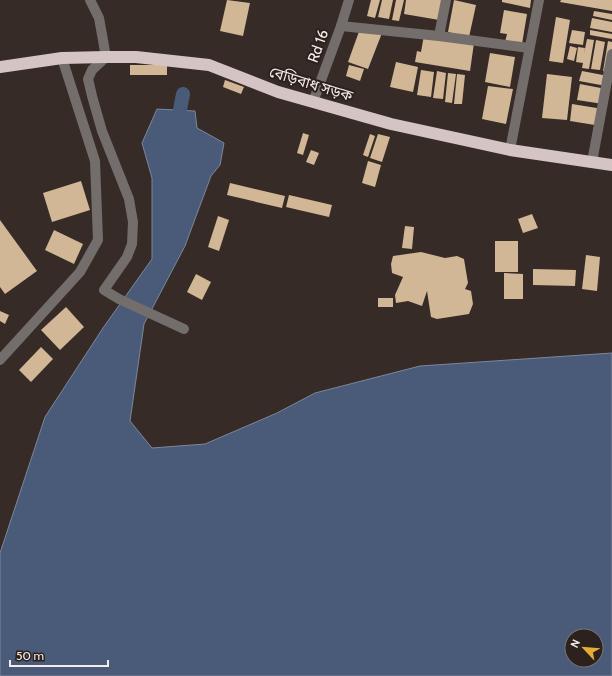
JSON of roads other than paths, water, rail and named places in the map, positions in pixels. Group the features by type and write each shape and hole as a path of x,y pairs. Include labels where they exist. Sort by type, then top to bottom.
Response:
{"highway":[{"name":"বেড়িবাধ সড়ক","path":"0,67 62,58 106,57 136,57 208,65 278,92 391,124 510,150 612,166"}],"street":[{"path":"90,0 99,18 106,57 92,70 88,79 102,131 129,199 133,222 132,244 127,257 104,290 119,299 184,329"},
{"name":"Rd 16","path":"313,102 349,0"},
{"path":"439,36 446,0"},
{"path":"510,150 539,0"},
{"path":"341,26 439,36 529,48"},
{"path":"592,162 612,54"},
{"path":"0,360 80,272 98,240 95,161 62,58"}],"water":[{"path":"157,109 195,111 197,128 224,143 220,165 211,176 185,246 144,324 130,421 152,448 205,444 277,413 315,393 420,366 612,353 612,676 0,676 0,553 45,417 103,328 152,259 152,178 142,143"}],"waterway":[{"path":"180,110 183,94"}]}
